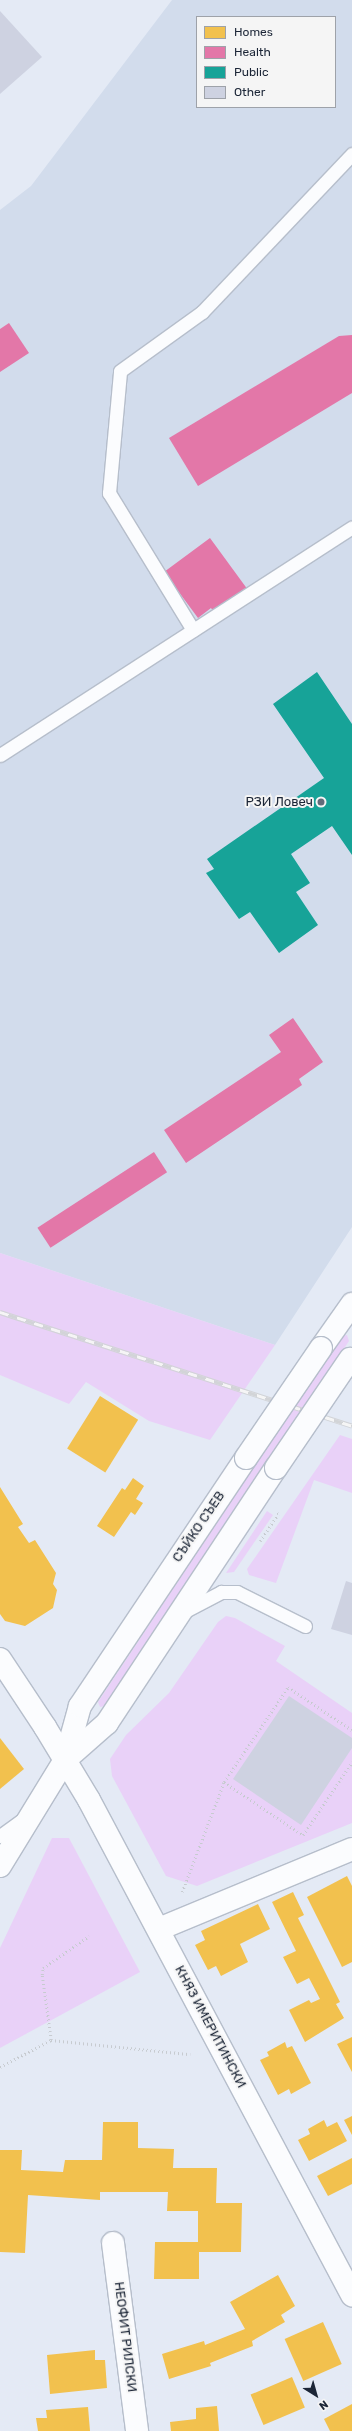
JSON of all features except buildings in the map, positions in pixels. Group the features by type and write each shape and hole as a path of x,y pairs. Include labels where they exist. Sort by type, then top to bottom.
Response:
{"street":[{"name":"СЪЙКО СЪЕВ","path":"65,1760 80,1706 246,1458 352,1304"},
{"name":"СЪЙКО СЪЕВ","path":"0,1866 65,1760 106,1723 351,1358"},
{"name":"КНЯЗ ИМЕРИТИНСКИ","path":"0,1659 65,1760 159,1929 352,2295"},
{"path":"159,1929 350,1855"},
{"name":"НЕОФИТ РИЛСКИ","path":"113,2243 137,2431"}],"lane":[{"path":"193,630 109,493 120,371 202,312 352,154"},
{"path":"0,755 352,527"},
{"path":"180,1614 221,1592 237,1592 305,1626"},
{"path":"0,1836 34,1810"}],"path":[{"path":"181,1894 224,1782 288,1686 352,1730"},
{"path":"224,1782 303,1835 352,1762"},
{"path":"51,2040 42,1975 43,1968 89,1936"},
{"path":"0,2067 51,2040 190,2054"}],"shaded area":[{"path":"172,0 352,0 352,1227 275,1345 0,1253 0,210 31,186"},
{"path":"0,1253 275,1345 210,1440 149,1421 86,1382 69,1404 0,1375"},
{"path":"347,1335 349,1341 105,1706 100,1707 98,1702 341,1336"},
{"path":"340,1435 352,1439 352,1493 314,1480 276,1583 249,1575 247,1569"},
{"path":"267,1511 273,1515 234,1572 226,1573"},
{"path":"226,1616 235,1618 285,1646 276,1661 352,1713 352,1823 197,1886 166,1876 112,1776 110,1759 126,1735 169,1693 218,1622"},
{"path":"52,1838 69,1838 140,1972 0,2048 0,1948"}],"railway":[{"path":"0,1312 352,1426"}],"place":[{"name":"РЗИ Ловеч","path":"321,802"}]}
